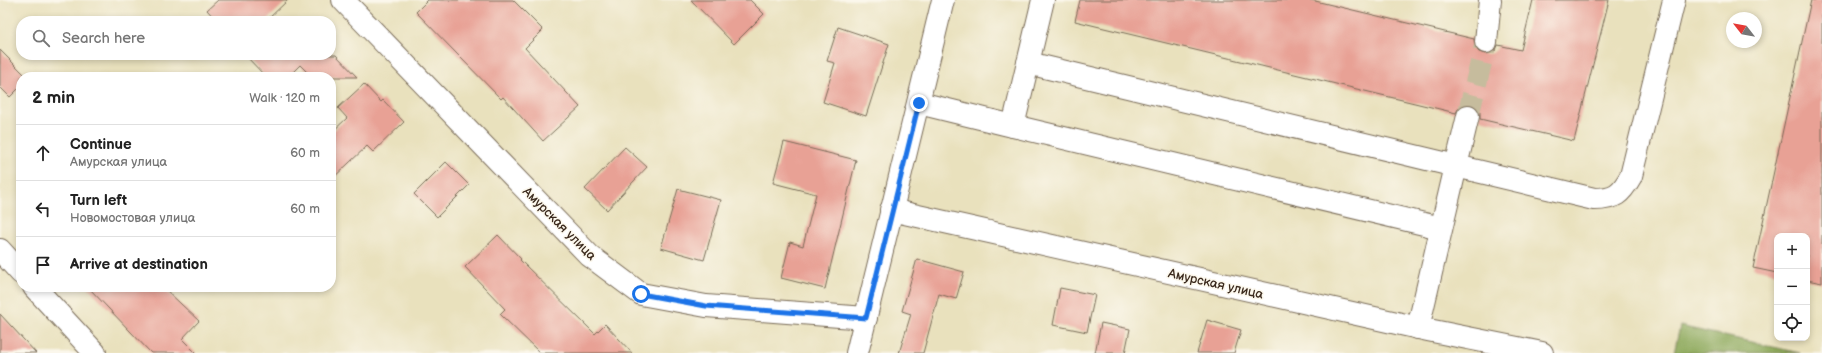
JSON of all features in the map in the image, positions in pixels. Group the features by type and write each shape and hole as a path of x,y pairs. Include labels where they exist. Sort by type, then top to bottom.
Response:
{"street":[{"name":"Амурская улица","path":"343,0 590,256 641,294 706,306 866,318"},
{"path":"858,353 891,210 919,103 943,0"},
{"path":"1013,126 1043,0"},
{"path":"1486,42 1490,0"},
{"path":"1028,64 1594,199 1607,199 1615,196 1625,188 1631,176 1674,0"},
{"path":"919,103 1441,228"},
{"path":"1418,328 1468,116"},
{"name":"Амурская улица","path":"891,210 1418,328 1542,353"},
{"path":"0,250 16,268"},
{"path":"39,292 95,353"}],"green space":[{"path":"1680,326 1800,353 1674,353"}],"building":[{"path":"218,0 288,0 271,16 212,16 207,10"},
{"path":"428,0 513,0 543,30 525,48 580,107 543,141 503,97 501,99 416,12"},
{"path":"691,0 750,0 764,14 734,44"},
{"path":"1080,0 1311,0 1474,39 1475,48 1479,52 1485,54 1492,53 1496,50 1498,45 1521,50 1533,0 1609,0 1574,141 1480,119 1480,112 1477,107 1471,104 1464,104 1459,107 1456,113 1075,21"},
{"path":"1811,0 1822,0 1822,283 1810,281 1810,233 1774,233 1774,272 1753,268"},
{"path":"838,27 889,44 866,116 823,102 835,63 827,61"},
{"path":"0,50 22,72 16,72 16,91 10,97 0,87"},
{"path":"336,55 357,77 336,77 336,72 307,72 300,65 293,72 261,72 250,60 336,60"},
{"path":"364,84 381,102 383,100 404,122 373,152 367,146 336,175 336,128 347,118 338,108"},
{"path":"784,142 856,160 825,289 781,278 790,242 803,246 816,194 773,183"},
{"path":"625,147 647,167 607,210 585,189"},
{"path":"446,162 469,185 437,217 414,194"},
{"path":"678,189 721,200 704,260 661,248"},
{"path":"498,235 521,259 520,260 595,334 605,324 632,353 540,353 500,314 505,309 465,267"},
{"path":"917,259 964,272 956,299 939,294 923,353 899,353 911,314 902,311"},
{"path":"1060,288 1095,295 1087,332 1053,325"},
{"path":"93,292 168,292 199,321 182,339 196,353 151,353"},
{"path":"0,314 36,353 0,353"},
{"path":"1207,320 1241,330 1234,353 1197,353"},
{"path":"1101,323 1130,329 1125,353 1095,353"}],"tunnel":[{"path":"1468,116 1486,42"}],"route":[{"path":"641,294 706,306 866,318 891,210 919,103"}]}
